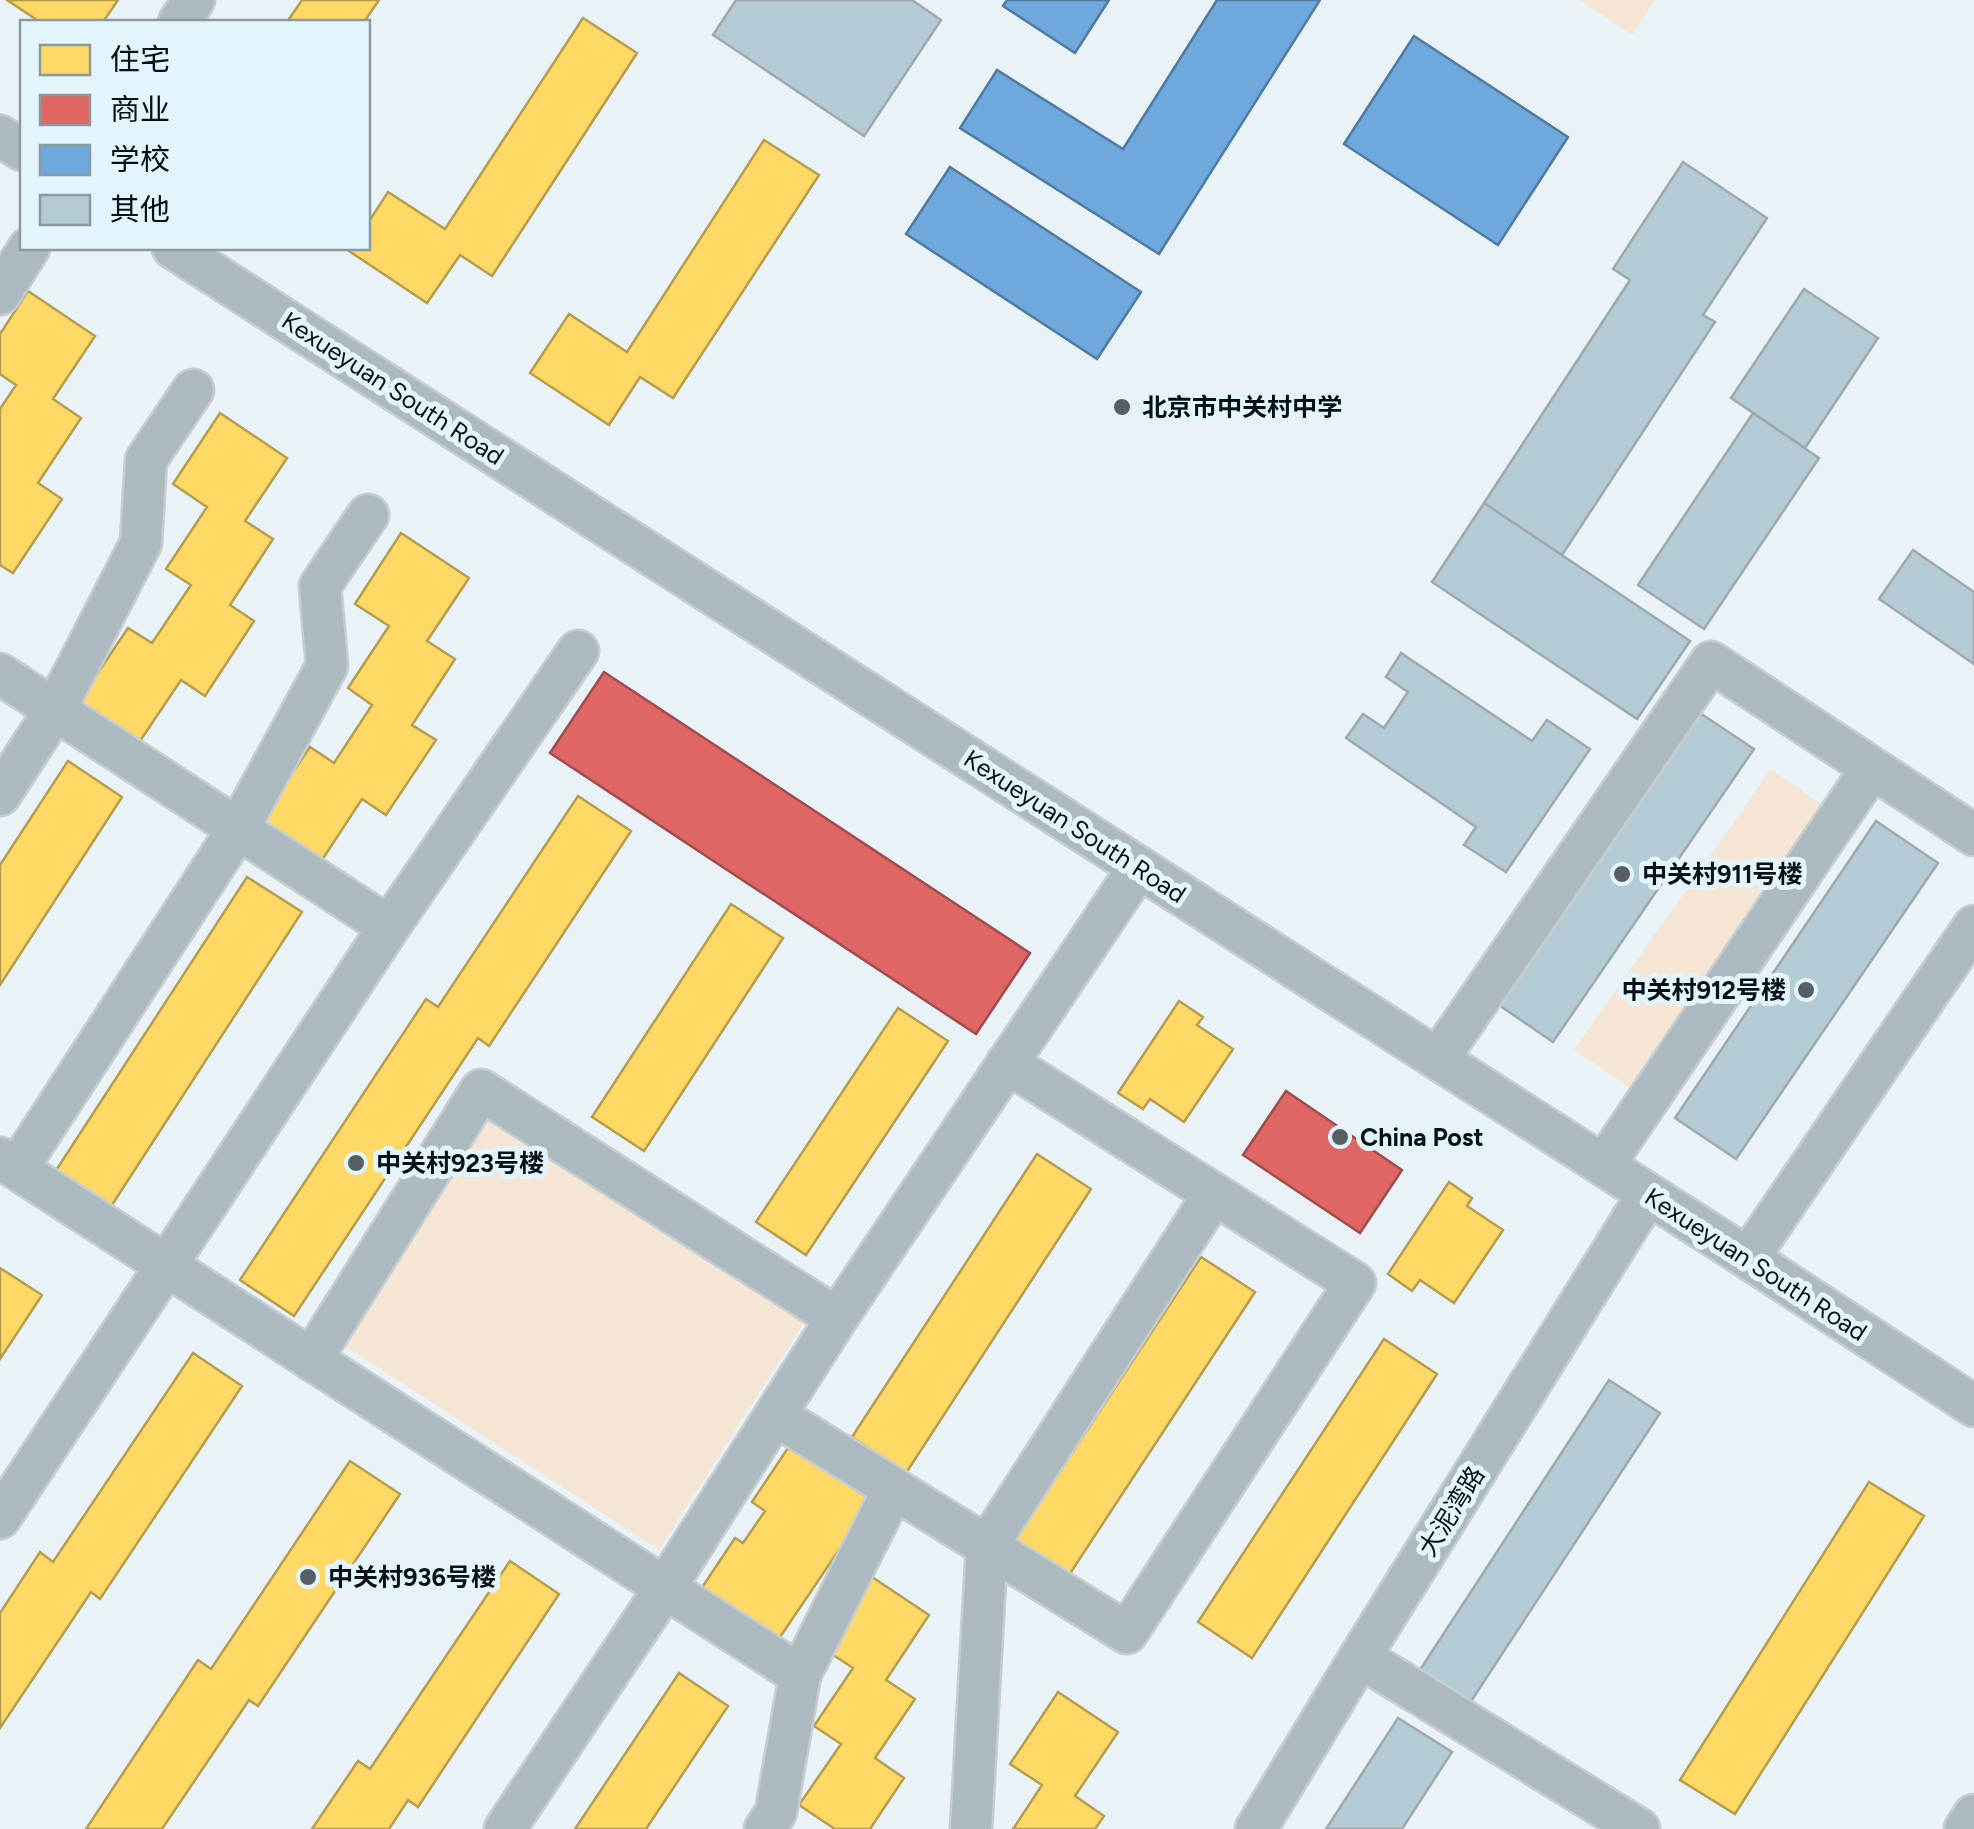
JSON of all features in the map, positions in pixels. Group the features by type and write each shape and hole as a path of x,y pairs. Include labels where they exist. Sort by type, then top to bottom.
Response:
{"street":[{"path":"0,294 28,250"},
{"name":"Kexueyuan South Road","path":"177,250 1974,1406"},
{"path":"0,794 55,710 141,543 146,460 194,390"},
{"path":"368,515 320,586 326,666 238,829 9,1164 800,1675"},
{"path":"0,1518 389,927 578,651"},
{"path":"1438,1059 1711,662 1974,835"},
{"path":"0,674 389,927"},
{"path":"1604,1166 1872,768"},
{"path":"504,1829 837,1318 1140,867"},
{"path":"1748,1258 1974,926"},
{"path":"775,1415 1127,1632 1355,1283 1008,1063"},
{"path":"311,1360 481,1090 837,1318"},
{"path":"972,1829 987,1546 1214,1194"},
{"name":"大泥湾路","path":"1256,1829 1648,1194"},
{"path":"781,1823 800,1675 894,1488"},
{"path":"1360,1656 1639,1829"},
{"path":"1965,1829 1974,1815"}],"shaded area":[{"path":"1579,0 1655,0 1632,35"},
{"path":"1771,769 1821,804 1632,1089 1574,1050"},
{"path":"505,1091 826,1288 659,1550 345,1346"}],"building: 住宅":[{"path":"7,0 118,0 104,20 37,20"},
{"path":"302,0 379,0 365,20 288,20"},
{"path":"583,18 637,53 492,276 460,255 427,303 349,251 370,250 370,220 388,192 445,229"},
{"path":"764,140 819,175 673,398 640,377 609,425 530,373 569,314 627,352"},
{"path":"28,291 95,336 53,399 81,418 38,483 62,499 13,573 0,565 0,409 16,385 0,374 0,334"},
{"path":"220,413 287,458 245,521 273,539 230,605 254,621 205,696 181,680 138,744 77,704 128,628 152,643 191,585 166,569 207,507 173,484"},
{"path":"401,533 469,578 427,641 455,659 412,725 436,740 386,815 362,799 320,863 259,823 310,747 334,763 372,705 348,688 389,626 355,604"},
{"path":"68,761 122,797 0,985 0,865"},
{"name":"中关村923号楼","path":"578,796 631,831 489,1046 478,1038 294,1316 240,1280 426,999 438,1007"},
{"path":"247,877 302,912 110,1208 55,1172"},
{"path":"731,904 783,938 644,1151 592,1117"},
{"path":"1179,1001 1203,1017 1197,1025 1233,1049 1184,1122 1150,1099 1143,1109 1118,1093"},
{"path":"898,1008 948,1041 806,1255 756,1222"},
{"path":"1037,1154 1091,1189 906,1473 852,1437"},
{"path":"1449,1182 1472,1198 1467,1206 1503,1230 1454,1303 1420,1280 1412,1291 1388,1274"},
{"path":"1201,1257 1255,1292 1069,1575 1015,1540"},
{"path":"0,1268 42,1295 0,1359"},
{"path":"1384,1339 1437,1374 1252,1658 1198,1622"},
{"path":"193,1353 242,1386 100,1599 91,1592 0,1728 0,1613 40,1552 53,1562"},
{"path":"790,1445 872,1501 774,1646 697,1595 735,1538 743,1543 765,1511 752,1502"},
{"name":"中关村936号楼","path":"350,1461 400,1494 258,1706 249,1700 162,1829 86,1829 198,1660 211,1669"},
{"path":"1869,1482 1924,1516 1735,1814 1680,1780"},
{"path":"510,1561 559,1594 418,1807 408,1800 389,1829 312,1829 358,1761 370,1769"},
{"path":"869,1575 929,1615 886,1680 915,1699 875,1758 904,1778 870,1829 835,1829 799,1805 841,1744 814,1726 853,1668 821,1647"},
{"path":"679,1673 728,1706 646,1829 575,1829"},
{"path":"1058,1692 1118,1732 1075,1796 1104,1816 1095,1829 1013,1829 1042,1785 1010,1764"}],"building: 商业":[{"path":"604,672 1030,953 976,1034 550,753"},
{"path":"1286,1091 1402,1170 1360,1233 1243,1155"}],"building: 学校":[{"path":"1007,0 1109,0 1075,53 1003,6"},
{"path":"1217,0 1320,0 1159,254 960,128 997,70 1123,149"},
{"path":"1414,36 1568,137 1498,245 1344,144"},
{"path":"950,167 1141,292 1097,359 906,234"}],"building: 其他":[{"path":"736,0 912,0 941,20 864,136 713,35"},
{"path":"1683,162 1767,218 1703,315 1715,322 1562,555 1484,503 1630,280 1613,269"},
{"path":"1804,289 1878,338 1805,448 1731,398"},
{"path":"1753,413 1819,458 1704,629 1638,585"},
{"path":"1484,503 1690,641 1637,719 1432,582"},
{"path":"1913,550 1974,592 1974,664 1879,599"},
{"path":"1401,653 1532,741 1547,720 1590,749 1506,872 1464,845 1476,827 1346,738 1363,714 1384,728 1408,692 1386,677"},
{"name":"中关村911号楼","path":"1691,707 1754,749 1553,1042 1490,999"},
{"name":"中关村912号楼","path":"1876,821 1938,863 1736,1159 1675,1118"},
{"path":"1609,1380 1660,1413 1468,1706 1418,1673"},
{"path":"1398,1718 1452,1752 1402,1829 1326,1829"}],"place":[{"name":"北京市中关村中学","path":"1122,407"},
{"name":"中关村911号楼","path":"1622,874"},
{"name":"中关村912号楼","path":"1806,990"},
{"name":"China Post","path":"1340,1137"},
{"name":"中关村923号楼","path":"356,1163"},
{"name":"中关村936号楼","path":"308,1577"}]}
